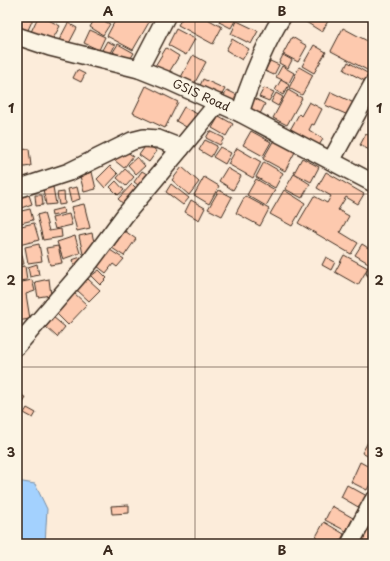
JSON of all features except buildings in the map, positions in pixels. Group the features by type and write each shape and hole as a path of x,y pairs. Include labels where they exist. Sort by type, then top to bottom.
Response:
{"street":[{"path":"139,69 166,17"},
{"path":"240,113 250,82 271,35 282,17"},
{"name":"GSIS Road","path":"17,36 57,49 139,69 240,113 373,183"},
{"path":"331,161 373,84"},
{"path":"17,346 90,262 125,215 218,103"},
{"path":"17,189 69,172 138,139 158,139 182,148"},
{"path":"350,544 373,501"}],"water":[{"path":"17,481 35,484 47,509 45,544 17,544"}]}
